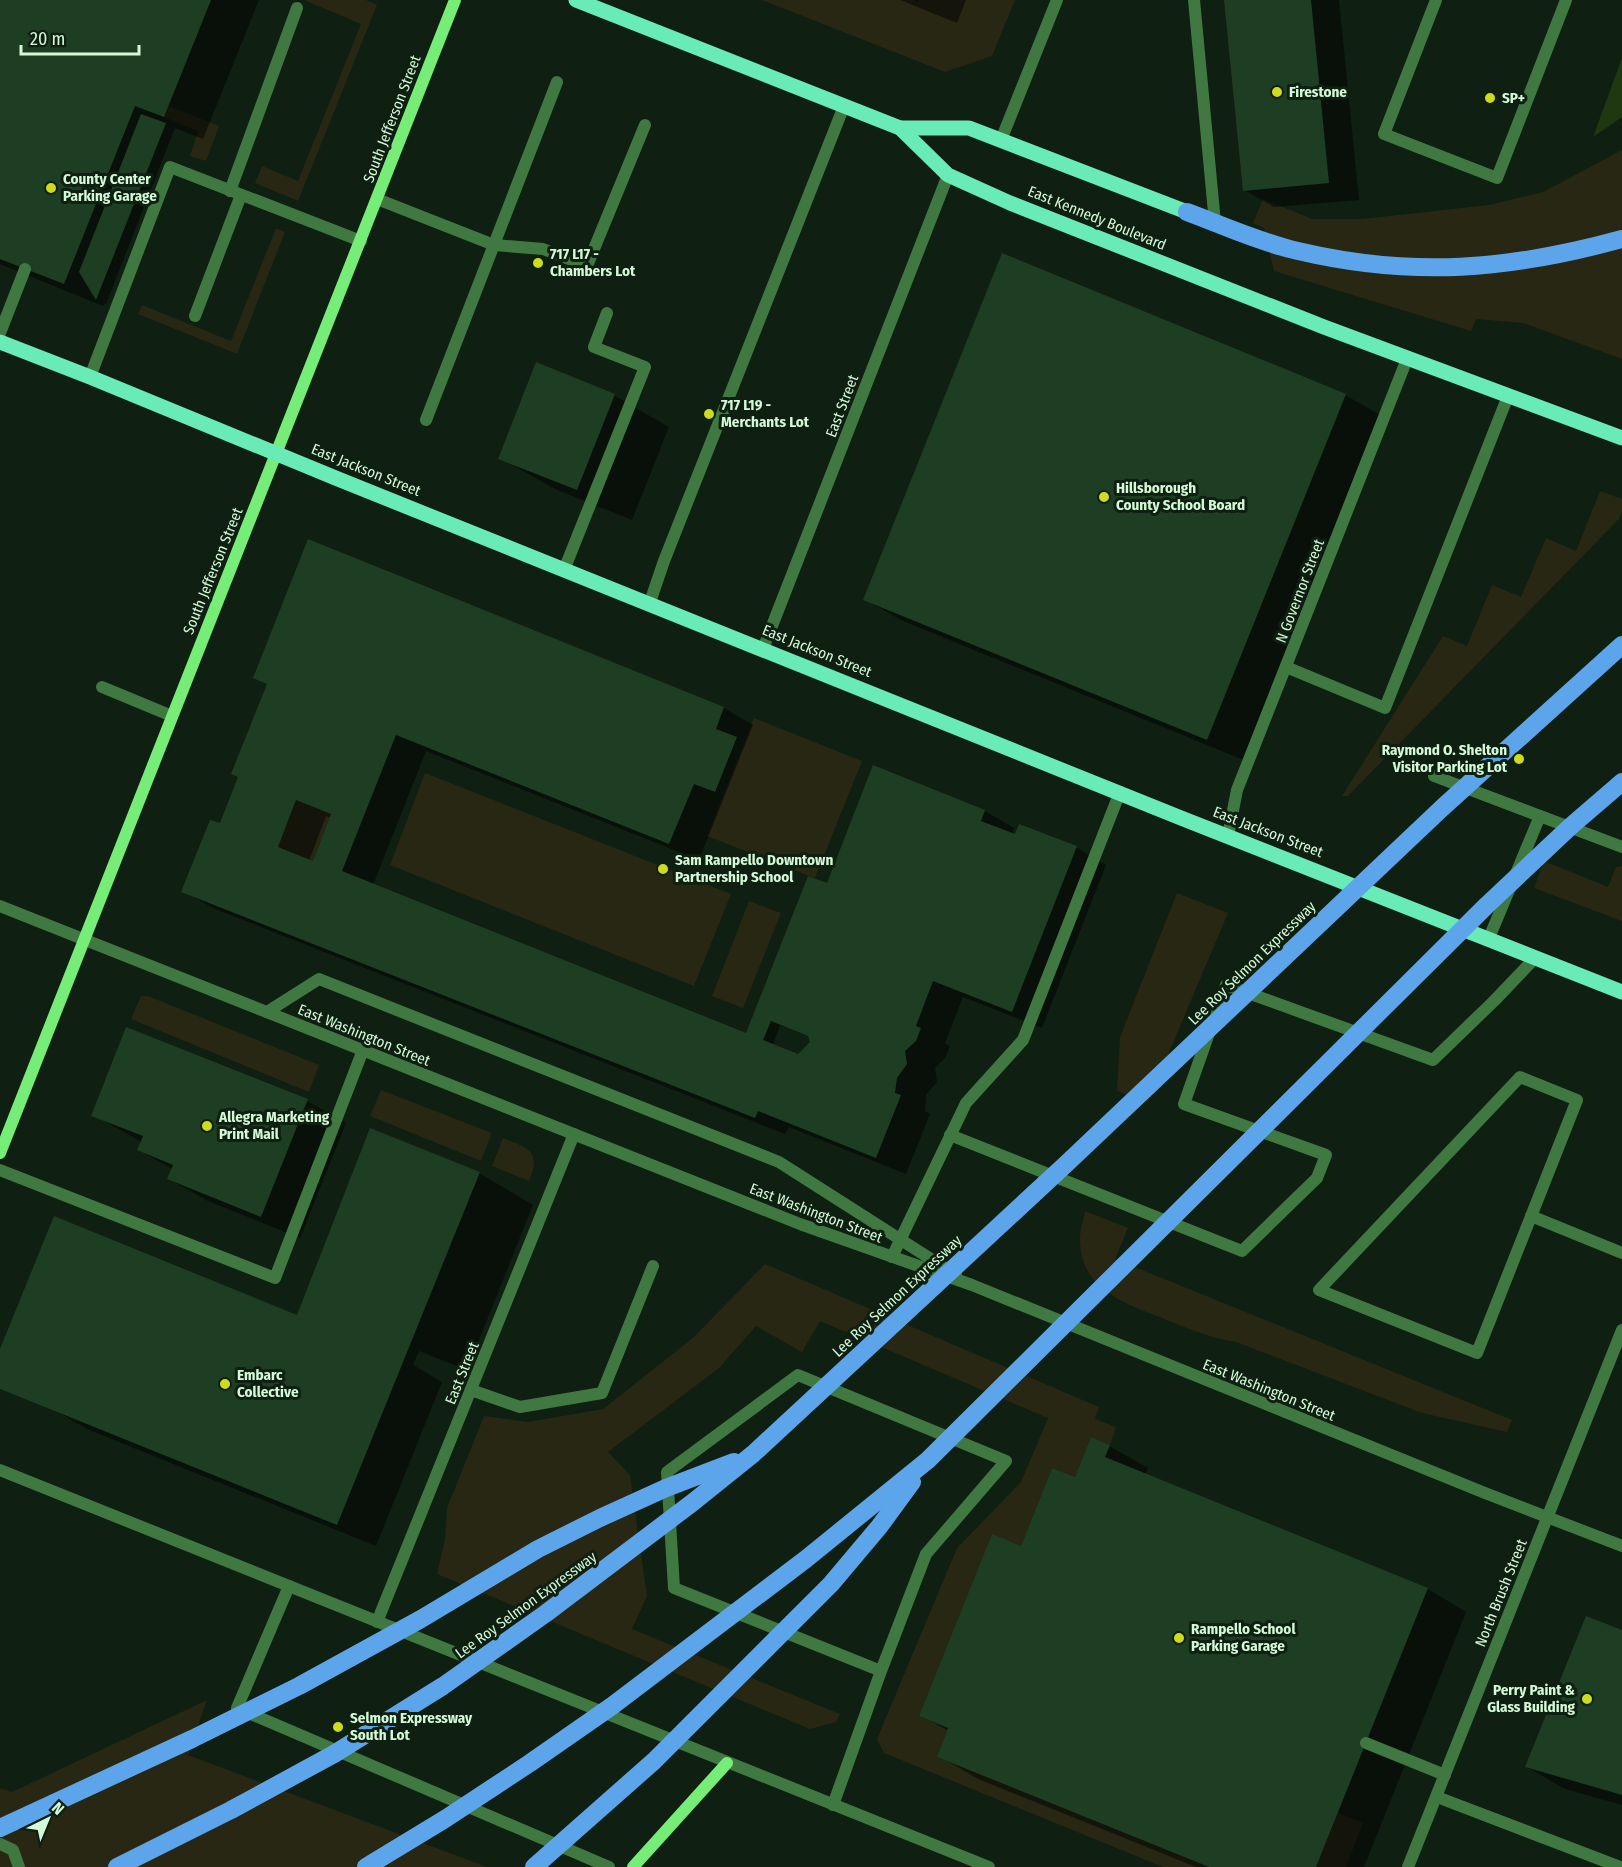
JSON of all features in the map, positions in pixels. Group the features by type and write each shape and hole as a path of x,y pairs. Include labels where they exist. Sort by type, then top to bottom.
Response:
{"highway":[{"path":"1187,212 1296,250 1348,261 1416,268 1463,268 1505,264 1587,249 1622,239"},
{"name":"Lee Roy Selmon Expressway","path":"117,1867 231,1810 334,1754 443,1686 545,1614 753,1454 1073,1157 1442,808 1622,645"},
{"path":"366,1867 512,1776 612,1706 806,1559 928,1460 1487,905 1571,826 1622,782"},
{"path":"0,1828 192,1739 298,1686 420,1619 538,1549 600,1518 666,1488 753,1454"},
{"path":"534,1867 654,1761 831,1584 879,1527 928,1460"}],"main road":[{"name":"South Jefferson Street","path":"0,1153 455,0"},
{"name":"East Kennedy Boulevard","path":"576,0 900,128 948,175 1020,207 1407,359 1622,438"},
{"path":"900,128 969,128 1187,212"},
{"name":"East Jackson Street","path":"0,342 277,452 650,605 1622,992"},
{"path":"633,1867 727,1763"}],"street":[{"path":"1001,140 1056,0"},
{"path":"1194,0 1215,223"},
{"path":"1436,0 1384,134 1497,178 1566,0"},
{"path":"195,316 297,8"},
{"path":"426,420 557,82"},
{"path":"650,605 664,561 844,106"},
{"path":"377,200 494,245 543,249 587,266 645,125"},
{"path":"90,377 170,168 361,241"},
{"name":"East Street","path":"763,649 948,175"},
{"path":"0,333 25,269"},
{"path":"564,570 645,367 594,347 608,313"},
{"name":"N Governor Street","path":"1228,836 1237,790 1407,359"},
{"path":"1286,667 1385,708 1508,396"},
{"path":"102,687 172,716"},
{"path":"1434,776 1622,847"},
{"path":"892,1257 966,1103 1023,1040 1120,792"},
{"path":"1489,938 1540,816"},
{"name":"East Washington Street","path":"0,906 800,1224 972,1285 1547,1518 1622,1546"},
{"path":"950,1136 1242,1251 1317,1178 1326,1155 1184,1104 1226,985 1433,1060 1535,958"},
{"path":"267,1012 319,980 779,1162 972,1285"},
{"path":"0,1170 274,1278 363,1050"},
{"path":"1520,1077 1576,1100 1531,1216 1477,1353 1319,1290 1520,1077"},
{"name":"East Street","path":"377,1622 574,1134"},
{"path":"1531,1216 1622,1253"},
{"path":"471,1390 520,1407 602,1393 653,1266"},
{"name":"North Brush Street","path":"1408,1867 1622,1330"},
{"path":"833,1804 926,1554 1006,1461 798,1375 667,1472 674,1588 881,1671"},
{"path":"0,1470 989,1867"},
{"path":"289,1586 237,1708 609,1867"},
{"path":"1366,1743 1445,1775"},
{"path":"1437,1797 1620,1867"},
{"path":"0,1844 13,1850 19,1867"}],"shaded area":[{"path":"304,0 366,0 377,5 298,201 255,183 262,166 298,181 361,24"},
{"path":"762,0 914,0 918,2 919,0 1015,0 992,56 945,72"},
{"path":"1622,58 1622,117 1593,137"},
{"path":"169,106 219,126 206,161 190,156 198,131 164,117"},
{"path":"1622,150 1622,359 1523,323 1476,319 1471,331 1274,271 1264,228 1253,223 1263,199 1312,219 1362,219 1489,205 1543,192"},
{"path":"276,228 285,232 237,354 138,314 142,305 231,341"},
{"path":"1600,491 1622,499 1619,519 1348,796 1342,796 1443,636 1467,646 1492,585 1521,597 1546,538 1576,551"},
{"path":"754,718 862,761 815,878 707,836"},
{"path":"425,773 731,894 694,986 390,865"},
{"path":"296,800 331,814 313,861 278,847"},
{"path":"1544,861 1608,887 1616,867 1622,866 1622,921 1534,888"},
{"path":"1177,893 1228,913 1148,1102 1117,1091 1120,1037"},
{"path":"749,901 781,913 743,1008 712,996"},
{"path":"141,996 148,996 319,1065 309,1092 131,1019"},
{"path":"381,1090 492,1133 481,1161 370,1116"},
{"path":"503,1138 530,1152 534,1163 529,1181 492,1166"},
{"path":"1085,1211 1128,1228 1115,1259 1512,1420 1507,1432 1422,1413 1236,1342 1189,1329 1119,1299 1095,1281 1087,1269 1080,1238"},
{"path":"765,1264 1099,1407 1095,1419 1116,1427 1110,1445 1091,1437 1075,1477 1052,1468 1021,1546 992,1535 919,1716 948,1728 937,1757 1209,1867 1163,1867 884,1753 877,1739 957,1548 1021,1482 1048,1418 820,1321 802,1352 756,1326 719,1368 608,1452 630,1475 647,1596 632,1629 840,1714 836,1722 810,1729 437,1574 445,1539 447,1508 484,1416 528,1422 603,1409 693,1338"},
{"path":"207,1700 188,1755 487,1867 0,1867 0,1788 12,1792"},
{"path":"1338,1813 1363,1823 1346,1867 1316,1867"}],"building":[{"name":"County Center Parking Garage","path":"0,0 211,0 164,117 135,106 64,284 0,259"},
{"name":"Firestone","path":"1224,0 1311,0 1329,183 1243,191"},
{"path":"141,114 166,123 96,300 79,272"},
{"name":"Hillsborough County School Board","path":"1002,253 1346,394 1207,740 863,600"},
{"path":"536,362 615,394 577,490 498,459"},
{"path":"308,539 724,707 716,729 737,737 715,792 694,784 669,844 396,735 342,871 746,1033 808,876 827,883 873,765 985,810 981,821 1015,834 1019,824 1077,846 1012,1012 933,981 916,1026 921,1028 916,1041 905,1051 907,1064 897,1078 895,1093 901,1095 876,1158 758,1111 755,1118 181,892 210,820 220,823 238,777 231,774 267,684 253,678","holes":["296,800 331,814 313,861 278,847","771,1021 808,1036 810,1042 798,1054 763,1040"]},
{"name":"Allegra Marketing Print Mail","path":"126,1027 308,1099 261,1217 167,1179 173,1165 137,1150 143,1136 91,1116"},
{"name":"Embarc Collective","path":"370,1128 480,1172 337,1525 0,1389 0,1349 54,1216 297,1315"},
{"name":"Rampello School Parking Garage","path":"1091,1437 1110,1445 1105,1457 1428,1588 1316,1867 1209,1867 937,1757 948,1728 919,1716 992,1534 1021,1546 1052,1468 1075,1477"},
{"name":"Perry Paint & Glass Building","path":"1586,1616 1622,1630 1622,1795 1525,1767"}],"place":[{"name":"Firestone","path":"1277,92"},
{"name":"SP+","path":"1490,98"},
{"name":"County Center Parking Garage","path":"51,188"},
{"name":"717 L17 - Chambers Lot","path":"538,263"},
{"name":"717 L19 - Merchants Lot","path":"709,414"},
{"name":"Hillsborough County School Board","path":"1104,497"},
{"name":"Raymond O. Shelton Visitor Parking Lot","path":"1519,759"},
{"name":"Sam Rampello Downtown Partnership School","path":"663,869"},
{"name":"Allegra Marketing Print Mail","path":"207,1126"},
{"name":"Embarc Collective","path":"225,1384"},
{"name":"Rampello School Parking Garage","path":"1179,1638"},
{"name":"Perry Paint & Glass Building","path":"1587,1699"},
{"name":"Selmon Expressway South Lot","path":"338,1727"}]}
